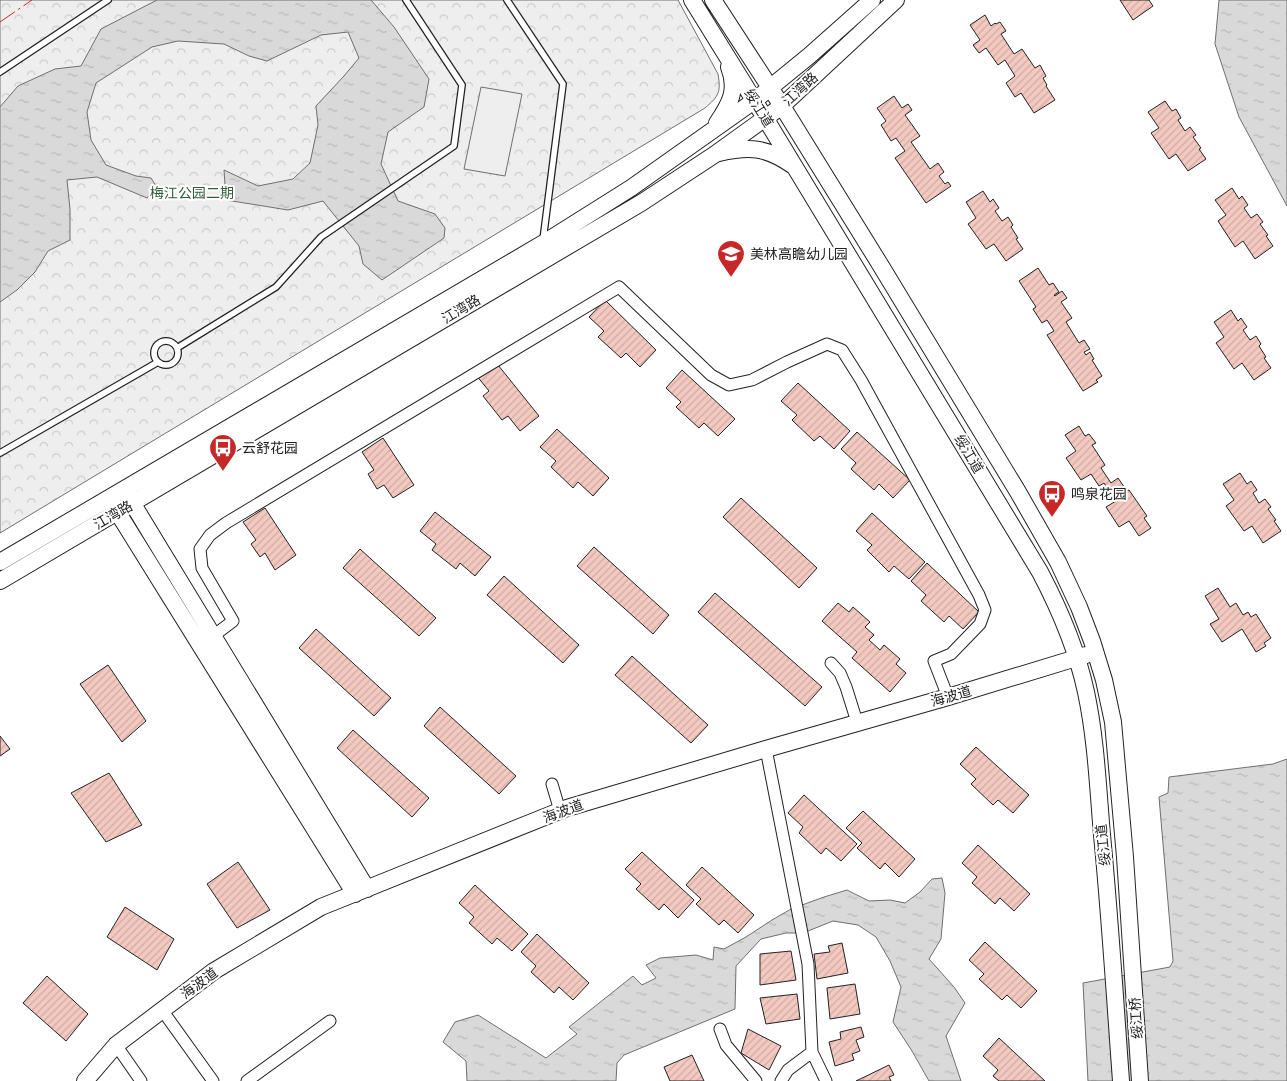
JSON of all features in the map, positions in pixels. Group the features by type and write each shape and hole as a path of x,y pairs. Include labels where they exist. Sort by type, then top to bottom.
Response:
{"main road":[{"name":"绥江道","path":"692,0 764,123 795,167 1040,572 1065,624 1086,690 1092,723 1109,902 1112,957"},
{"name":"绥江道","path":"713,0 812,154 1041,531 1079,607 1096,652 1113,722 1132,955"},
{"name":"江湾路","path":"0,581 114,505 124,490 542,244 631,188 770,88 872,0"},
{"name":"江湾路","path":"0,562 114,505 132,504 641,203 764,123 896,0"},
{"path":"714,154 733,134 751,100 748,66 741,44"},
{"path":"703,137 717,123 728,108 731,100 733,88 732,73 725,54"},
{"path":"703,137 729,128 764,123 798,142 812,154"},
{"path":"714,154 761,149 782,158 795,167"},
{"path":"124,490 207,640 361,891"},
{"path":"114,505 207,640"},
{"name":"海波道","path":"85,1081 116,1045 222,966 322,908 361,891 560,811 1096,652"},
{"name":"绥江桥","path":"1132,955 1140,1081"},
{"name":"绥江桥","path":"1112,957 1121,1081"}],"street":[{"path":"207,640 232,622 202,568 200,549 210,535 226,523 619,287 710,374 729,385 752,380 827,344 842,350 861,380 979,595 985,610 980,624 951,654 934,662 948,697"},
{"path":"831,663 840,673 846,686 856,722"},
{"path":"766,749 808,964 812,1052 826,1081"},
{"path":"552,784 560,811"},
{"path":"162,1010 214,1081"},
{"path":"246,1081 330,1021"},
{"path":"720,1029 726,1044 756,1081"},
{"path":"116,1045 142,1081"},
{"path":"781,1081 788,1070 812,1052"}],"lane":[{"path":"0,72 108,0"},
{"path":"177,348 276,287 321,237 454,146 462,85 406,0"},
{"path":"508,0 563,84 542,244"},
{"path":"164,340 175,344 178,356 173,362 165,365 158,362 154,355 157,344 164,340"},
{"path":"0,453 158,362"}],"green space":[{"name":"梅江公园二期","path":"0,0 678,0 718,74 719,90 716,97 705,108 0,533"},
{"path":"481,87 522,94 505,176 464,169"}],"water":[{"path":"157,0 371,0 394,27 429,79 424,107 388,132 381,164 398,201 435,214 445,228 444,238 382,280 363,264 359,246 323,201 288,210 226,200 224,170 258,186 293,179 310,163 318,125 316,106 359,58 348,32 321,35 267,61 249,56 224,44 178,41 152,47 96,83 87,112 91,140 106,165 136,176 151,178 156,186 147,198 97,177 67,180 70,209 70,240 48,251 35,272 17,290 0,302 0,107 18,86 55,69 81,66 101,29"},
{"path":"1219,0 1287,0 1287,206 1239,117 1215,44"},
{"path":"1287,759 1287,1081 1088,1081 1083,983 1170,967 1173,961 1159,797 1168,793 1169,777 1273,764"},
{"path":"942,878 945,893 941,939 929,959 954,987 965,1003 946,1036 961,1081 929,1081 893,1022 901,987 890,961 876,937 858,925 833,921 803,933 786,933 761,939 736,966 735,1009 624,1055 617,1063 616,1081 467,1081 466,1061 443,1042 455,1022 478,1015 546,1058 577,1034 569,1027 633,976 642,985 656,978 646,965 660,958 696,955 713,960 714,947 724,949 791,909 824,897 847,890 869,901 890,900 905,903 920,892 932,879"}],"building":[{"path":"1120,0 1149,0 1153,6 1133,20"},
{"path":"985,15 991,26 1000,22 1006,31 1001,34 1014,54 1022,49 1035,68 1040,65 1046,76 1043,78 1046,86 1055,100 1034,113 1021,93 1015,97 1006,83 1015,76 1005,60 998,65 986,48 979,53 973,45 980,40 970,25"},
{"path":"894,96 902,108 908,104 912,110 905,115 920,136 911,142 930,169 938,163 944,172 939,176 945,184 948,182 951,186 926,203 895,158 905,151 896,138 891,141 881,125 886,121 877,108"},
{"path":"1165,101 1172,111 1176,109 1181,118 1178,120 1185,131 1190,127 1196,135 1193,137 1206,159 1188,171 1176,154 1169,159 1151,133 1159,128 1148,112"},
{"path":"1232,188 1239,199 1242,196 1248,205 1244,208 1251,218 1257,214 1263,222 1260,224 1273,246 1255,259 1243,241 1235,247 1218,221 1226,215 1215,200"},
{"path":"983,191 990,202 993,199 999,208 995,211 1002,221 1008,217 1013,225 1011,227 1018,238 1016,239 1023,249 1006,261 994,244 986,249 968,224 976,218 966,202"},
{"path":"1038,268 1049,285 1053,283 1059,292 1054,295 1062,291 1067,298 1061,302 1072,318 1066,322 1079,343 1084,340 1090,349 1084,352 1086,355 1090,352 1094,359 1092,360 1102,376 1096,380 1098,382 1083,391 1047,335 1054,331 1047,320 1042,323 1033,309 1036,307 1019,281"},
{"path":"605,300 656,350 640,367 626,353 621,358 598,337 604,331 589,317"},
{"path":"1231,310 1238,321 1241,318 1247,327 1243,330 1250,340 1256,336 1261,344 1259,346 1266,357 1264,358 1271,368 1254,380 1242,363 1234,369 1216,343 1224,337 1214,322"},
{"path":"494,360 539,416 520,431 508,416 502,420 483,396 489,391 476,375"},
{"path":"682,370 735,419 718,436 704,423 699,428 676,407 681,402 666,388"},
{"path":"798,383 850,431 834,449 820,436 814,441 792,420 797,415 781,401"},
{"path":"1079,426 1085,436 1089,434 1096,443 1092,445 1105,465 1101,468 1111,483 1118,478 1147,516 1144,518 1151,528 1139,536 1129,521 1119,527 1106,507 1116,501 1104,483 1099,486 1091,474 1081,480 1066,458 1076,451 1065,435"},
{"path":"557,429 609,478 593,496 578,482 573,488 551,467 556,461 540,447"},
{"path":"857,432 910,480 893,498 879,484 874,490 851,469 856,463 841,449"},
{"path":"383,438 414,485 393,498 384,485 377,489 368,474 374,470 362,452"},
{"path":"1240,473 1247,484 1251,481 1257,490 1253,493 1259,503 1265,499 1271,507 1268,509 1281,531 1263,543 1252,526 1244,531 1226,506 1234,500 1223,484"},
{"path":"741,498 817,568 799,588 723,517"},
{"path":"265,508 296,555 275,570 265,553 260,557 251,544 256,540 243,522"},
{"path":"435,512 491,557 475,576 460,563 456,569 432,550 436,544 420,531"},
{"path":"872,513 925,562 909,579 894,566 889,572 867,550 872,545 856,531"},
{"path":"594,547 669,615 653,634 577,566"},
{"path":"360,549 436,618 419,636 343,568"},
{"path":"927,563 979,612 963,629 949,616 944,622 921,601 926,595 911,581"},
{"path":"504,576 579,645 563,663 487,595"},
{"path":"1218,588 1230,607 1236,603 1243,615 1248,612 1251,617 1256,614 1271,638 1264,643 1266,646 1256,652 1242,629 1222,642 1210,624 1219,619 1205,596"},
{"path":"715,593 822,687 805,706 698,612"},
{"path":"838,603 849,612 853,607 870,622 865,627 874,635 869,640 880,650 884,645 900,659 896,664 906,673 890,692 852,658 857,652 822,621"},
{"path":"316,629 391,698 374,716 299,648"},
{"path":"632,656 708,725 691,743 615,675"},
{"path":"108,665 146,721 122,742 80,684"},
{"path":"440,707 516,776 499,794 424,726"},
{"path":"353,730 429,798 412,817 337,748"},
{"path":"0,736 10,749 0,756"},
{"path":"976,747 1029,795 1013,813 998,800 993,805 971,784 976,779 960,764"},
{"path":"109,773 142,825 106,842 71,793"},
{"path":"804,795 857,844 841,861 826,848 821,854 799,833 803,827 788,813"},
{"path":"863,811 915,859 899,877 885,863 880,869 857,848 862,843 846,828"},
{"path":"978,845 1030,894 1014,911 1000,898 995,904 972,883 977,877 962,863"},
{"path":"642,852 694,900 678,918 664,904 659,910 636,889 641,884 625,869"},
{"path":"238,862 270,910 237,928 207,884"},
{"path":"702,867 754,915 738,933 724,920 719,925 696,904 701,899 686,885"},
{"path":"475,885 528,934 512,951 497,938 492,944 469,923 474,917 459,903"},
{"path":"125,907 174,939 157,970 107,937"},
{"path":"537,934 589,983 573,1000 559,987 554,993 531,972 536,966 521,952"},
{"path":"985,942 1037,991 1021,1008 1007,995 1002,1000 979,979 984,974 969,960"},
{"path":"842,943 848,973 817,979 814,954 830,952 828,946"},
{"path":"791,951 796,980 760,985 760,954"},
{"path":"47,976 88,1014 66,1041 23,1003"},
{"path":"855,984 860,1014 830,1019 827,988"},
{"path":"797,994 800,1019 766,1024 760,998"},
{"path":"861,1027 864,1037 856,1040 860,1051 852,1054 854,1060 835,1066 829,1042 841,1039 840,1032"},
{"path":"748,1029 781,1046 769,1070 741,1053"},
{"path":"999,1038 1045,1081 999,1081 993,1076 998,1070 983,1056"},
{"path":"692,1055 704,1081 670,1081 664,1067"},
{"path":"889,1065 894,1075 889,1077 891,1081 856,1081"}],"power":[{"path":"0,22 32,0"}],"place":[{"name":"美林高瞻幼儿园","path":"731,278"},
{"name":"云舒花园","path":"223,472"},
{"name":"鸣泉花园","path":"1052,518"}]}
